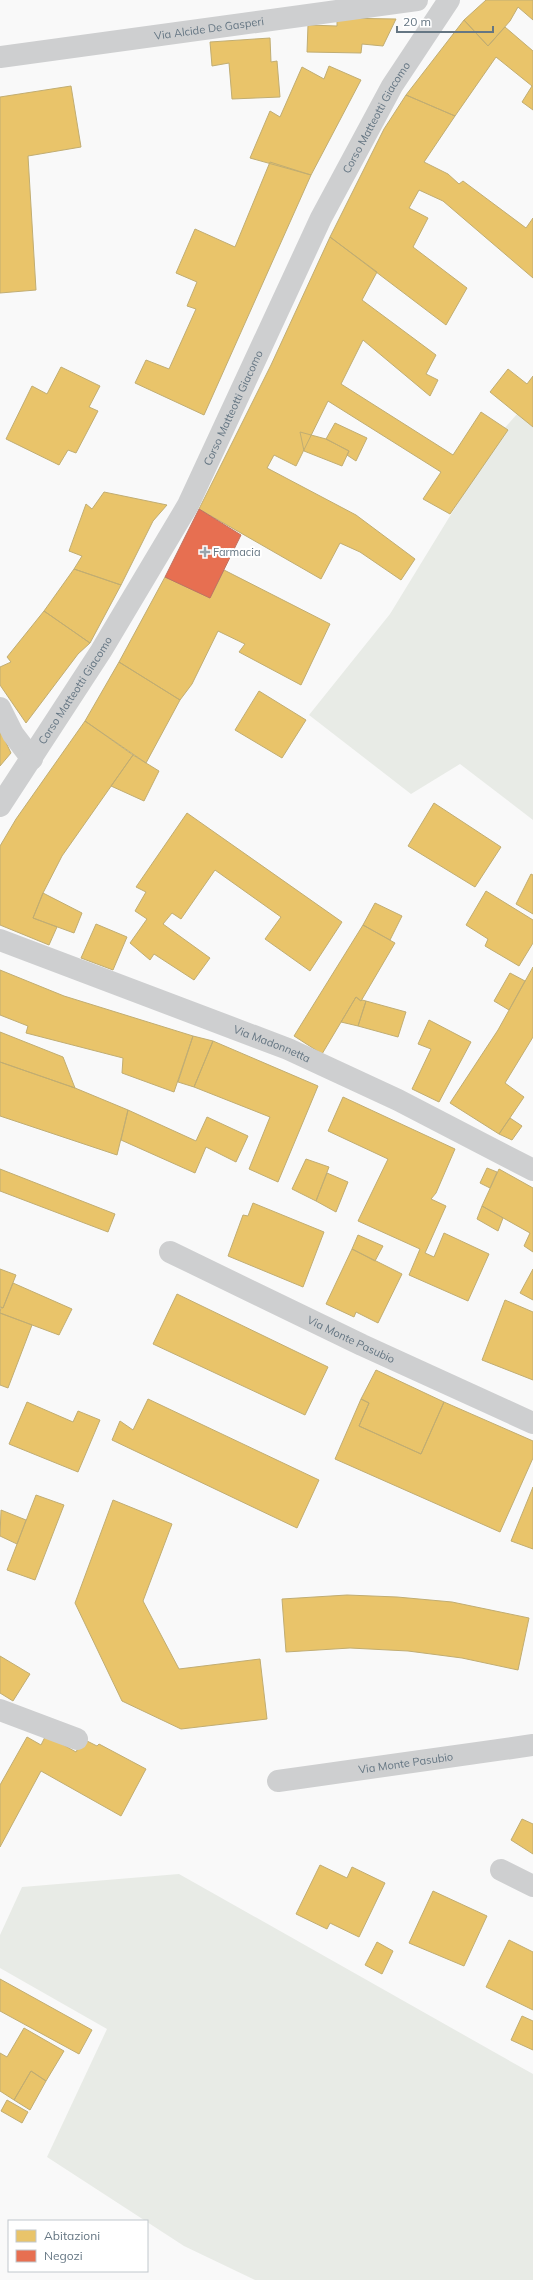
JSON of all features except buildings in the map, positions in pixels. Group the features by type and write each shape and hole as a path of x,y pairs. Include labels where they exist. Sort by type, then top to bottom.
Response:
{"street":[{"name":"Via Alcide De Gasperi","path":"0,57 417,0"},
{"name":"Corso Matteotti Giacomo","path":"0,806 101,651 188,505 321,218 392,86 449,0"},
{"path":"0,708 13,734 32,759"},
{"name":"Via Madonnetta","path":"0,940 288,1049 398,1100 533,1170"},
{"name":"Via Monte Pasubio","path":"170,1252 362,1345 533,1423"},
{"path":"0,1710 77,1740"},
{"name":"Via Monte Pasubio","path":"278,1781 533,1745"},
{"path":"501,1870 533,1886"}],"shaded area":[{"path":"533,396 533,820 460,764 411,794 309,715 390,614 502,431"},
{"path":"179,1874 533,2074 533,2280 255,2280 184,2246 148,2223 148,2220 144,2220 47,2157 107,2029 0,1968 0,1935 22,1887"}],"place":[{"name":"Farmacia","path":"205,552"}]}
